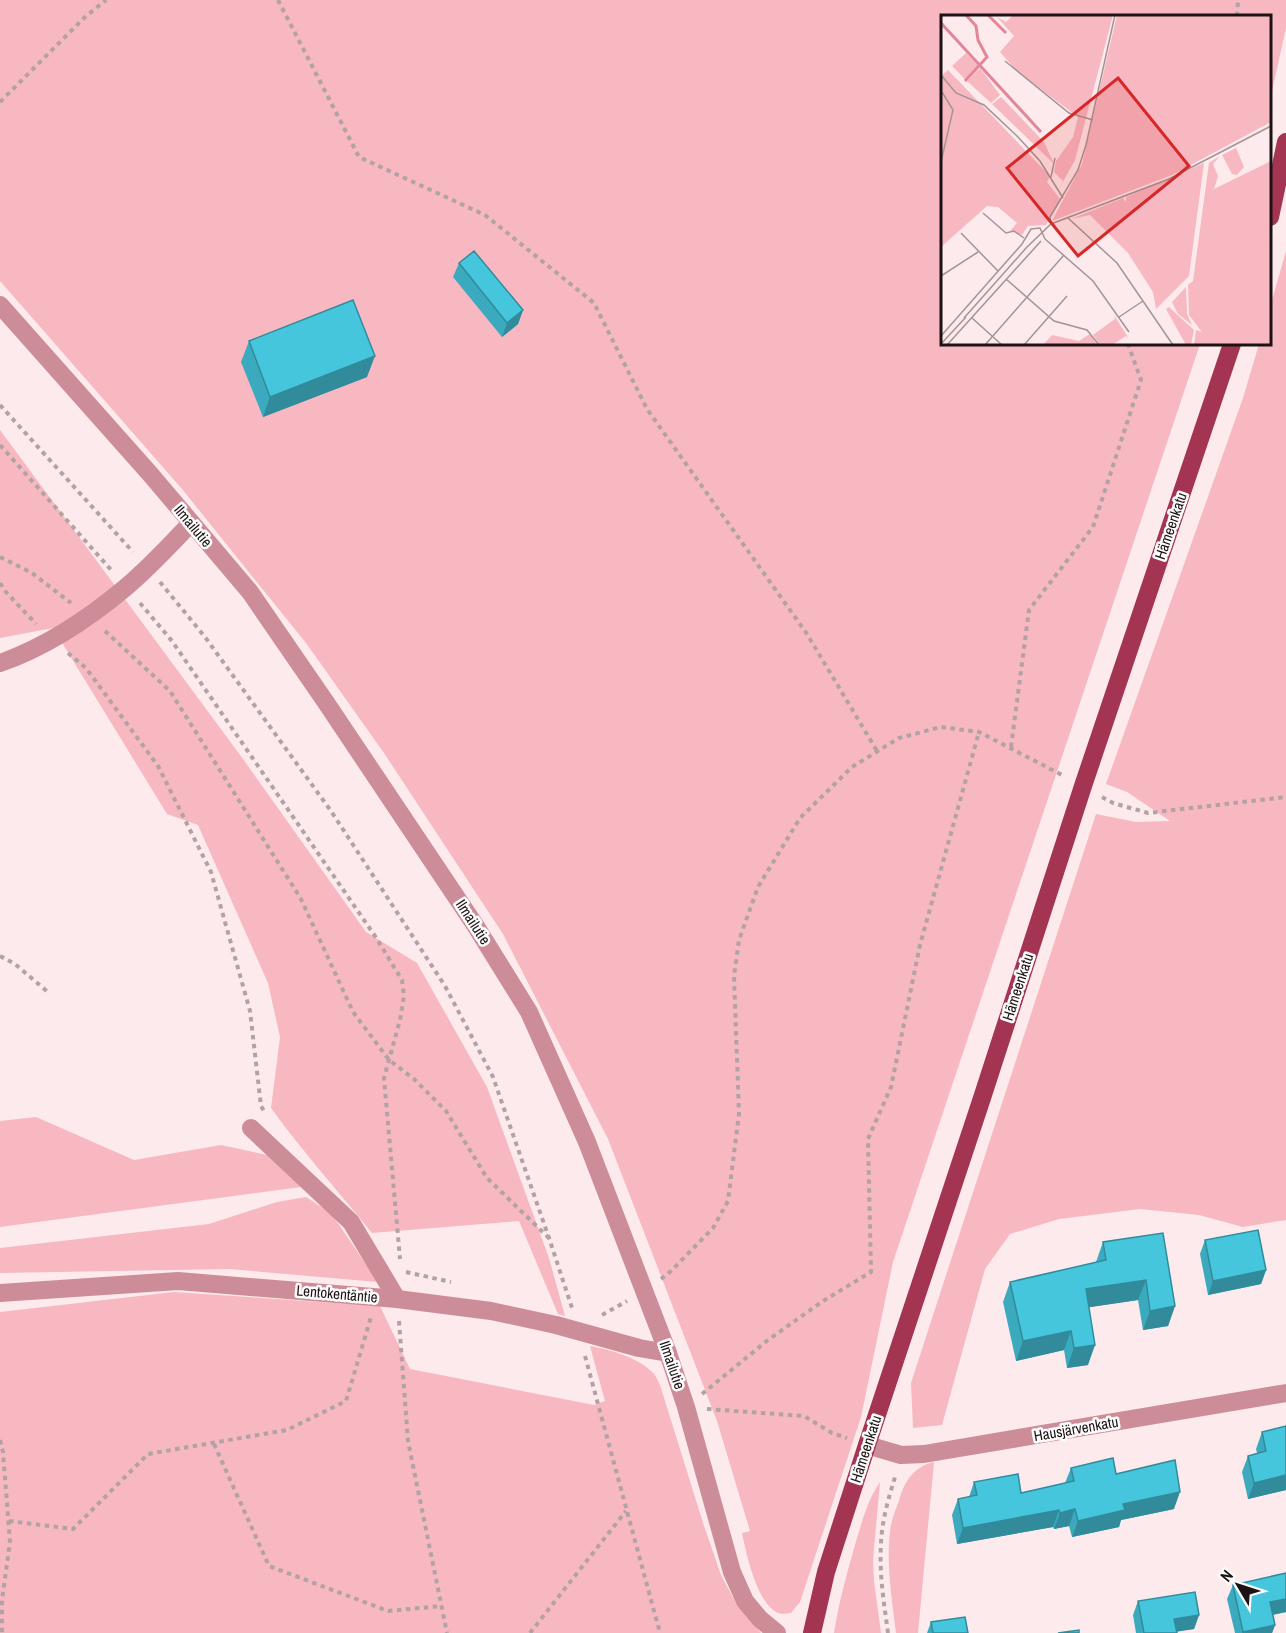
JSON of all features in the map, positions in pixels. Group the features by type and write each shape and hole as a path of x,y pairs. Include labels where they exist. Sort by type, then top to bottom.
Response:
{"main road":[{"path":"1271,208 1286,142"},
{"name":"Hämeenkatu","path":"812,1633 826,1572 867,1445 1083,786 1232,345"}],"street":[{"name":"Ilmailutie","path":"0,305 250,592 475,925 524,1002 587,1142 668,1353 686,1407 732,1572 745,1600 760,1619 777,1633"},
{"path":"0,663 33,650 88,617 126,587 191,523"},
{"path":"251,1128 351,1222 397,1299"},
{"name":"Lentokentäntie","path":"0,1293 178,1281 397,1299 491,1311 556,1325 639,1348 668,1353"},
{"name":"Hausjärvenkatu","path":"867,1445 901,1455 924,1454 1286,1393"}],"path":[{"path":"0,102 85,17 106,0"},
{"path":"278,0 359,157 485,215 594,303 647,409 807,634 878,751"},
{"path":"1237,15 1238,0"},
{"path":"1011,748 1029,610 1093,527 1141,380 1128,345"},
{"path":"0,405 147,567 205,637 331,811 445,986 493,1077 572,1310 561,1307"},
{"path":"0,445 172,641 375,936 402,980 404,996 400,1020 384,1078 400,1259"},
{"path":"0,557 32,573 117,640 170,690 301,899 352,1012 389,1060 414,1079 446,1110 487,1178 549,1238"},
{"path":"86,668 158,766 211,873 250,1011 261,1106 266,1116"},
{"path":"592,1314 602,1315 645,1291 671,1271 713,1228 728,1201 739,1114 734,976 739,940 758,887 800,818 852,767 899,738 941,727 978,732 1113,803 1148,813 1286,797"},
{"path":"686,1407 768,1340 822,1301 872,1272 868,1139 891,1087 920,945 978,732"},
{"path":"0,956 15,964 49,993"},
{"path":"401,1270 458,1284"},
{"path":"9,1521 73,1529 148,1454 287,1430 346,1401 377,1298"},
{"path":"397,1299 408,1441 447,1633"},
{"path":"579,1332 660,1633"},
{"path":"686,1407 804,1416 832,1433 867,1445"},
{"path":"0,1440 3,1452 10,1542 2,1600 2,1633"},
{"path":"214,1444 268,1566 388,1611 442,1606"},
{"path":"888,1633 881,1575 880,1542 887,1501 901,1455"},
{"path":"530,1633 627,1510"}],"shaded area":[{"path":"0,0 1286,0 1286,28 1271,96 1271,15 941,15 941,345 1200,345 893,1262 861,1417 800,1602 791,1613 784,1614 773,1610 767,1604 757,1585 742,1533 750,1531 717,1421 608,1139 503,934 384,753 306,643 182,489 0,281"},
{"path":"1286,251 1286,1220 1243,1227 1199,1215 1140,1209 1059,1219 1010,1234 985,1269 942,1425 913,1428 911,1383 1096,814 1136,822 1170,821 1127,792 1106,784 1243,398 1259,345 1271,345 1271,304"},
{"path":"0,430 243,759 366,932 417,963 487,1087 549,1258 565,1316 558,1314 519,1221 372,1233 271,1108 280,1037 268,983 198,825 167,814 53,628 0,638"},
{"path":"36,1117 134,1160 221,1145 267,1155 301,1187 0,1227 0,1121"},
{"path":"306,1197 331,1213 378,1282 229,1269 0,1273 0,1248 209,1224 277,1202"},
{"path":"174,1292 380,1306 410,1369 594,1405 605,1401 590,1346 615,1352 639,1362 653,1373 660,1385 721,1575 736,1603 761,1633 0,1633 0,1312"},
{"path":"934,1462 918,1633 896,1633 889,1570 891,1524 901,1494 911,1476 920,1468"},
{"path":"880,1482 873,1560 881,1633 834,1633 857,1538 869,1502"}],"building":[{"path":"474,251 523,310 507,323 459,263"},
{"path":"353,300 375,356 270,397 249,341"},
{"path":"1258,1230 1266,1270 1213,1281 1205,1240"},
{"path":"1163,1233 1175,1306 1150,1311 1146,1280 1086,1289 1095,1345 1074,1348 1071,1331 1023,1341 1010,1282 1106,1260 1103,1242"},
{"path":"1286,1426 1286,1475 1254,1483 1248,1456 1266,1451 1262,1432"},
{"path":"1113,1458 1116,1474 1175,1460 1180,1492 1123,1504 1125,1510 1078,1521 1075,1509 963,1528 958,1499 977,1495 974,1482 1018,1474 1021,1493 1074,1481 1071,1468"},
{"path":"1286,1573 1286,1599 1270,1602 1275,1625 1243,1632 1233,1585"},
{"path":"1195,1592 1199,1615 1174,1619 1177,1633 1144,1633 1138,1601"},
{"path":"965,1617 968,1633 933,1633 931,1622"},
{"path":"1079,1630 1079,1633 1058,1633"}]}
